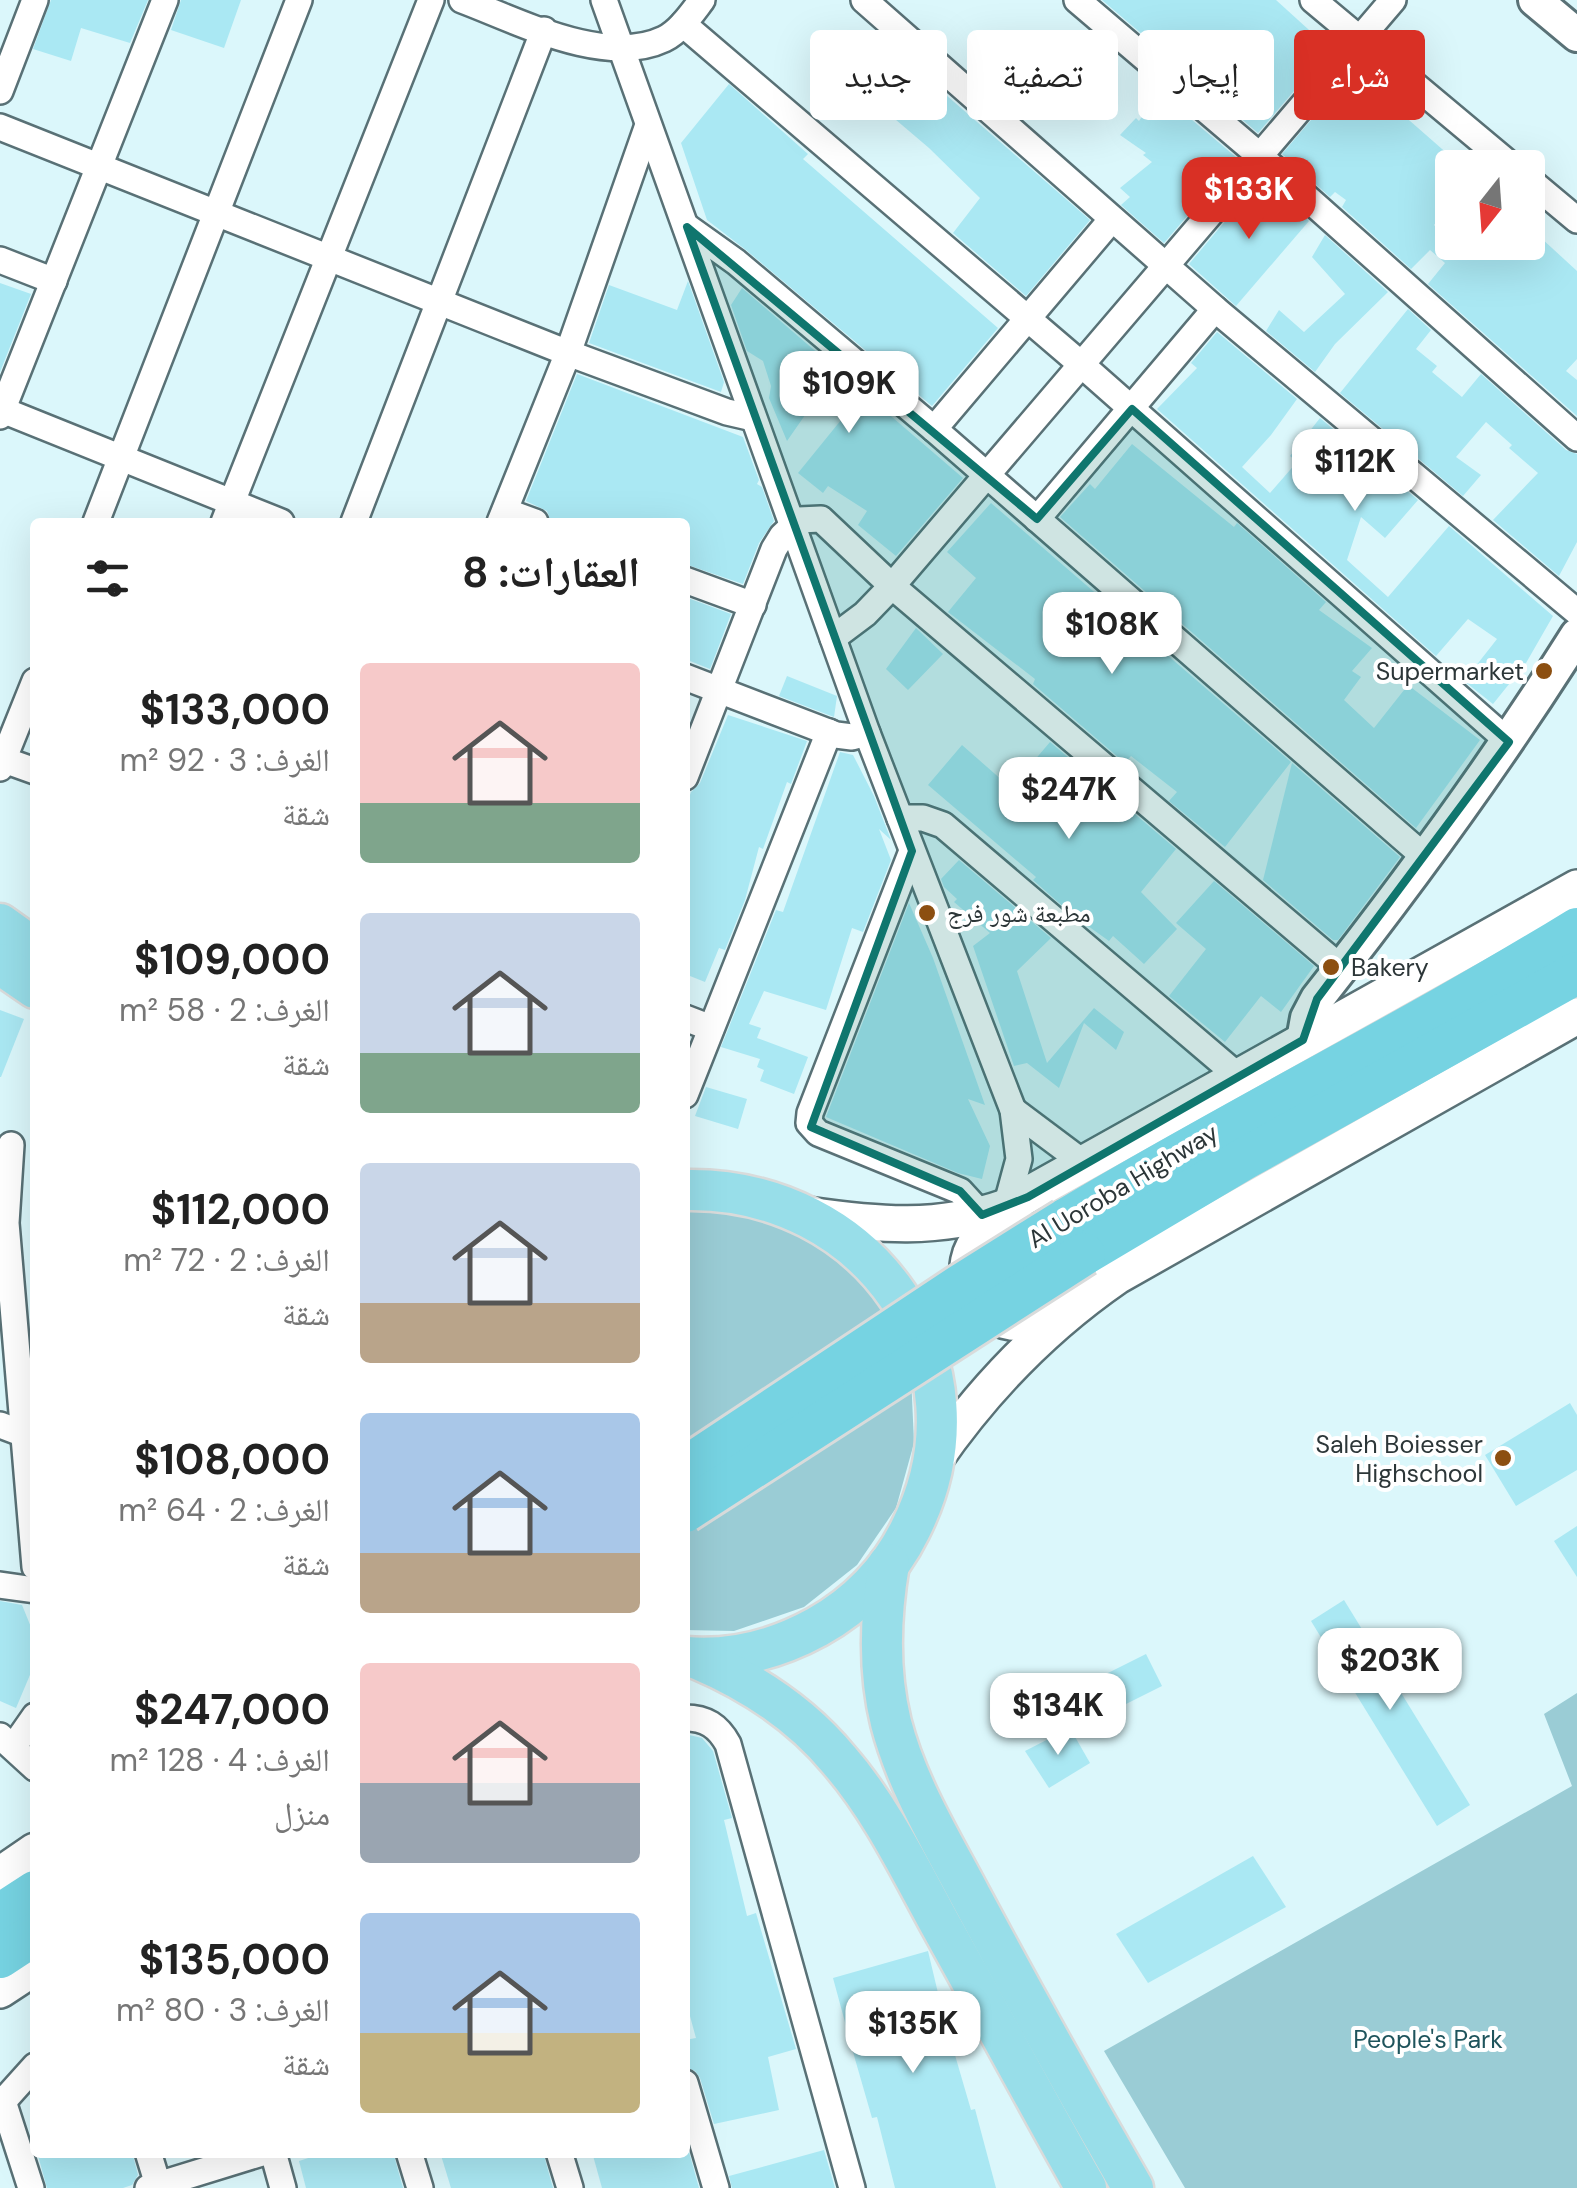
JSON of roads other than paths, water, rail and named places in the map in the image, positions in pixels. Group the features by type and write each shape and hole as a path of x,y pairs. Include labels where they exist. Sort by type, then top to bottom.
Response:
{"highway":[{"name":"Al Uoroba Highway","path":"690,1507 1236,1120 1472,992 1577,929"},
{"name":"Al Uoroba Highway","path":"690,1465 931,1304 1244,1158 1577,973"},
{"path":"0,1915 30,1895"},
{"path":"0,1957 30,1937"}],"main road":[{"path":"690,1190 748,1194 808,1215 909,1226 958,1221 1005,1206 1577,888"},
{"path":"0,924 30,945"},
{"path":"0,964 30,985"},
{"path":"933,1462 994,1382 1068,1312 1143,1260 1577,1016"},
{"path":"1005,1206 974,1246 967,1270 980,1305 1000,1319 1024,1322 1068,1312"},
{"path":"690,1665 750,1653 803,1635 851,1605 890,1564 918,1516 933,1462 936,1436 932,1382 911,1318 872,1263 852,1244 808,1215"},
{"path":"890,1564 882,1615 882,1667 890,1718 905,1768 1003,1957 1133,2188"},
{"path":"690,1666 745,1681 769,1696 816,1736 860,1787 921,1889 1086,2188"},
{"path":"0,1875 30,1854"},
{"path":"0,1990 30,1969"}],"street":[{"path":"0,90 35,0"},
{"path":"165,0 1,412 121,459 228,513 257,518"},
{"path":"98,518 299,0"},
{"path":"228,513 431,0"},
{"path":"462,0 597,47 622,49 665,39 702,0"},
{"path":"604,0 867,732 1013,1110 1019,1159 1005,1206 818,1133 809,1123 912,852"},
{"path":"864,0 1216,309 1577,612"},
{"path":"1077,0 1260,156 1577,438"},
{"path":"1313,0 1348,30"},
{"path":"1368,30 1393,0"},
{"path":"1535,0 1577,35"},
{"path":"683,24 1028,318 1510,742"},
{"path":"356,518 544,30"},
{"path":"1425,95 1492,150"},
{"path":"833,638 865,614 892,586 1294,116"},
{"path":"502,517 568,353 648,125"},
{"path":"0,127 568,353 753,418"},
{"path":"1545,193 1577,220"},
{"path":"934,429 1112,219"},
{"path":"687,227 736,262 934,429 1427,859"},
{"path":"0,260 54,281"},
{"path":"1038,519 1216,309"},
{"path":"690,765 774,549 793,524 814,517 828,523 892,586 1341,968"},
{"path":"690,582 753,606"},
{"path":"1303,1040 1311,1008 1427,859 1510,742 1577,635"},
{"path":"690,679 828,732 844,736 867,732"},
{"path":"30,694 2,764 30,770"},
{"path":"690,1083 828,732"},
{"path":"900,818 922,818 943,826 1238,1076"},
{"path":"690,1020 712,1028"},
{"path":"1013,1110 1085,1164"},
{"path":"15,1144 6,1197 5,1258 12,1430 30,1536"},
{"path":"0,1584 30,1589"},
{"path":"690,1719 707,1721 723,1734 728,1744 852,2188"},
{"path":"30,1720 7,1741 30,1763"},
{"path":"30,2072 2,2103 31,2188"},
{"path":"690,2100 716,2188"},
{"path":"149,2158 155,2187 249,2158"},
{"path":"272,2158 284,2188"},
{"path":"411,2158 420,2188"},
{"path":"561,2158 570,2188"}],"place":[{"name":"Supermarket","path":"1544,671"},
{"name":"مطبعة شور فرج","path":"927,913"},
{"name":"Bakery","path":"1331,967"},
{"name":"Saleh Boiesser Highschool","path":"1503,1458"}],"park label":[{"name":"People's Park","path":"1428,2039"}]}
